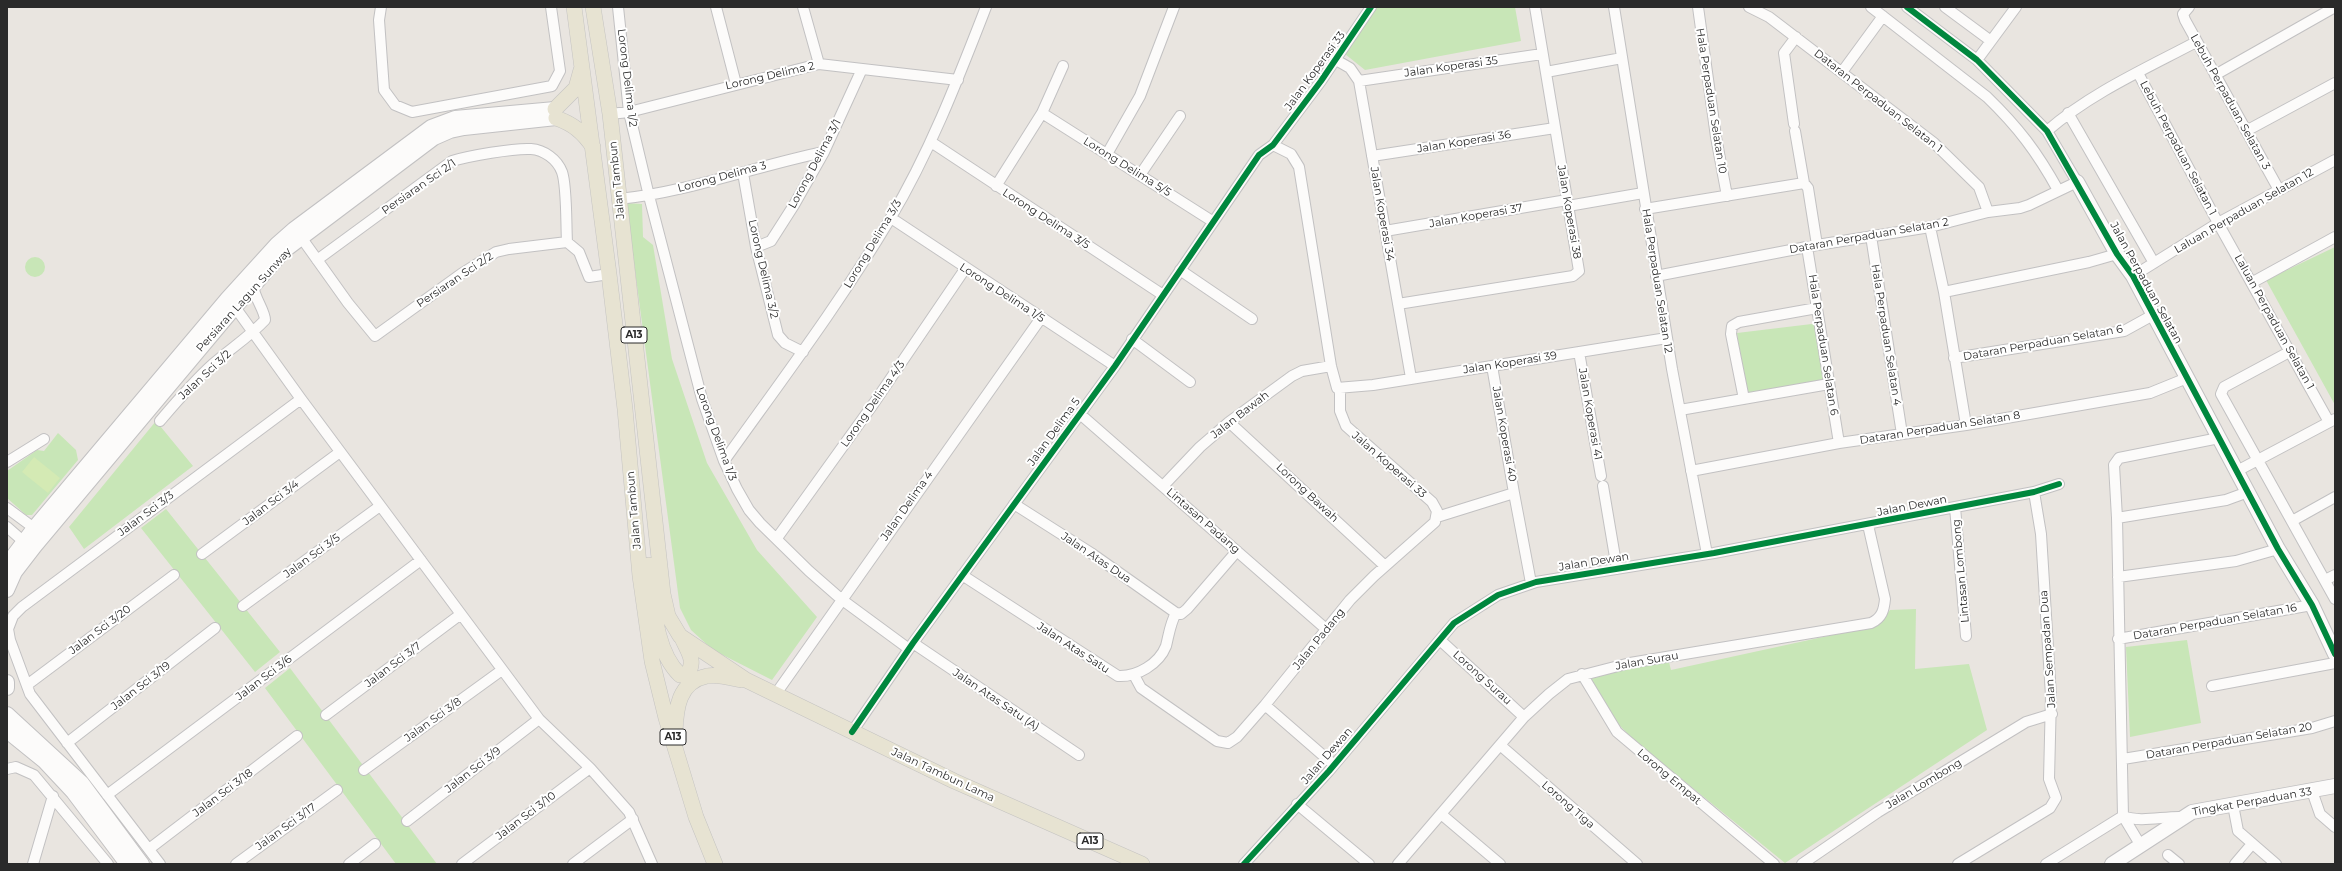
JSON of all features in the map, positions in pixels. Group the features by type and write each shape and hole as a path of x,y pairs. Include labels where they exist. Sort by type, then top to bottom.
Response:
{"main road":[{"path":"574,7 582,62 576,88 555,113 577,128 593,148"},
{"name":"Jalan Tambun","path":"594,7 610,114 660,568 668,616 692,660 692,669 687,674 680,675 665,654 659,635 642,517 631,482"},
{"name":"Jalan Tambun","path":"582,62 589,107 625,409 640,576 652,661 696,817 715,864"},
{"name":"Persiaran Lagun Sunway","path":"7,590 15,572 35,546 277,244 298,233 432,132 455,118 555,113"},
{"name":"Jalan Perpaduan Selatan","path":"2077,182 2117,254 2133,276 2278,549 2312,605 2335,654"},
{"name":"Persiaran Lagun Sunway","path":"7,564 34,528 232,302 253,286 298,233"},
{"name":"Jalan Tambun Lama","path":"680,636 746,680 778,696 954,781 1142,864"},
{"path":"675,744 678,702 690,685 708,676 746,680"},
{"path":"7,682 7,688"},
{"path":"7,714 82,783 122,847 127,864"},
{"path":"7,731 44,761 122,847 142,864"},
{"name":"Tingkat Perpaduan 33","path":"2112,864 2141,846 2183,816 2192,812 2335,786"}],"street":[{"path":"381,7 379,20 384,90 394,105 412,112 552,86 560,72 552,7"},
{"name":"Lorong Delima 1/2","path":"618,7 629,112 649,196"},
{"path":"716,7 736,84"},
{"path":"803,7 819,64"},
{"name":"Lorong Delima 3/3","path":"724,461 855,277 891,218 930,142 958,80 986,7"},
{"path":"1107,154 1140,96 1174,7"},
{"name":"Jalan Koperasi 33","path":"1371,7 1336,60 1272,145 1291,154 1299,167 1331,366 1336,386 1340,389 1340,411 1346,426 1432,502 1437,511 1437,517"},
{"name":"Jalan Koperasi 38","path":"1398,304 1576,275 1579,268 1535,7"},
{"name":"Hala Perpaduan Selatan 12","path":"1614,7 1656,276 1707,554"},
{"name":"Hala Perpaduan Selatan 10","path":"1698,7 1716,137 1727,196"},
{"name":"Dataran Perpaduan Selatan 1","path":"1749,7 1769,17 1934,143 1979,187 1988,212"},
{"path":"1871,7 1987,97 2029,141 2058,190"},
{"name":"Jalan Perpaduan Selatan","path":"1906,7 1977,60 2047,131 2077,182"},
{"path":"1945,7 1991,41"},
{"path":"1977,60 2016,7"},
{"path":"2215,75 2335,7"},
{"name":"Lebuh Perpaduan Selatan 3","path":"2186,10 2196,42 2279,190"},
{"path":"1842,72 1883,16"},
{"path":"1796,37 1784,53 1794,127 1804,182 1808,188 1817,245"},
{"path":"2047,131 2068,113 2196,42"},
{"name":"Jalan Koperasi 35","path":"1359,81 1542,54"},
{"path":"1546,72 1622,58"},
{"path":"1336,60 1350,68 1359,81"},
{"name":"Lorong Delima 2","path":"610,114 629,112 819,64 958,80"},
{"path":"996,186 1042,113 1063,66"},
{"name":"Lorong Delima 3/1","path":"756,247 771,241 824,152 862,70"},
{"name":"Lebuh Perpaduan Selatan 1","path":"2138,73 2218,223"},
{"name":"Jalan Koperasi 34","path":"1359,81 1411,378"},
{"path":"2246,131 2335,83"},
{"path":"424,110 432,132"},
{"name":"Lorong Delima 5/5","path":"1042,113 1212,221"},
{"path":"2068,113 2154,263"},
{"path":"1140,175 1180,116"},
{"name":"Jalan Koperasi 36","path":"1372,156 1555,128"},
{"name":"Lorong Delima 3/5","path":"930,142 1163,295"},
{"name":"Jalan Delima 5","path":"852,732 962,575 1115,366 1258,155 1272,145"},
{"name":"Persiaran Sci 2/1","path":"317,260 452,161 465,157 531,149 545,153 555,160 562,172 567,242"},
{"name":"Lorong Delima 3","path":"619,199 649,196 743,173 787,159 824,152"},
{"name":"Laluan Perpaduan Selatan 12","path":"2133,276 2218,223 2335,160"},
{"name":"Lorong Delima 3/2","path":"743,173 756,247 778,335 785,343 803,352"},
{"path":"1646,209 1804,182"},
{"name":"Dataran Perpaduan Selatan 2","path":"1656,276 1817,245 1930,227 1988,212 2030,205 2077,182"},
{"name":"Jalan Koperasi 37","path":"1386,231 1643,193"},
{"name":"Lorong Delima 1/3","path":"649,196 702,399 724,461 749,510 809,571 841,599 911,646"},
{"name":"Lorong Delima 1/5","path":"891,218 965,269 1115,366"},
{"name":"Laluan Perpaduan Selatan 1","path":"2218,223 2332,420"},
{"path":"1930,227 1944,292 1966,425"},
{"path":"298,233 317,260"},
{"name":"Hala Perpaduan Selatan 4","path":"1871,236 1902,434"},
{"path":"2253,282 2335,237"},
{"path":"567,242 579,252 589,277 609,274"},
{"name":"Persiaran Sci 2/2","path":"317,260 348,303 375,336 489,256 509,249 567,242"},
{"name":"Hala Perpaduan Selatan 6","path":"1807,247 1839,443"},
{"path":"1944,292 2089,262 2117,254"},
{"name":"Lorong Delima 4/3","path":"777,538 874,403 965,269"},
{"path":"1180,270 1252,319"},
{"path":"253,286 254,297 265,318 254,332"},
{"path":"232,302 340,452 539,719 590,768 629,812 652,864"},
{"path":"1744,399 1731,334 1732,326 1739,322 1817,308"},
{"name":"Dataran Perpaduan Selatan 6","path":"1954,358 2124,331 2153,315"},
{"name":"Jalan Delima 4","path":"778,696 841,599 1041,318"},
{"name":"Jalan Sci 3/2","path":"160,421 188,388 214,363 254,332"},
{"name":"Jalan Koperasi 39","path":"1340,389 1667,338"},
{"path":"1132,340 1190,382"},
{"path":"2291,351 2224,387 2221,391 2222,396 2335,599"},
{"name":"Jalan Koperasi 41","path":"1579,352 1617,569"},
{"name":"Jalan Bawah","path":"1163,486 1200,447 1229,422 1292,376 1302,371 1331,366"},
{"name":"Jalan Koperasi 40","path":"1437,517 1514,493 1492,366"},
{"name":"Dataran Perpaduan Selatan 8","path":"1691,471 1839,443 1966,425 2150,392 2187,378"},
{"path":"1680,410 1829,384"},
{"name":"Jalan Sci 3/3","path":"27,685 10,640 8,629 13,616 22,607 301,399"},
{"name":"Lintasan Padang","path":"1080,414 1326,629"},
{"path":"2237,471 2259,461 2332,420"},
{"name":"Lorong Bawah","path":"1229,422 1385,566"},
{"path":"2141,846 2123,816 2123,759 2118,639 2117,518 2114,462 2119,458 2219,438"},
{"path":"7,462 44,439"},
{"name":"Jalan Sci 3/4","path":"202,554 340,452"},
{"name":"Jalan Dewan","path":"1244,864 1334,765 1454,623 1475,608 1498,595 1531,583 1707,554 1868,525 2034,492 2059,484"},
{"name":"Jalan Sempadan Dua","path":"1958,864 2050,808 2054,804 2055,793 2051,786 2049,772 2052,714 2041,534 2034,492"},
{"path":"2117,518 2226,500 2248,492"},
{"path":"1514,493 1531,583"},
{"path":"2292,521 2335,497"},
{"name":"Jalan Atas Dua","path":"1014,504 1091,553 1176,613"},
{"name":"Jalan Sci 3/5","path":"244,606 380,506"},
{"name":"Lintasan Lombong","path":"1955,507 1966,636"},
{"path":"7,508 34,528"},
{"name":"Jalan Padang","path":"1134,675 1141,688 1217,741 1228,743 1237,736 1266,705 1350,600 1385,566 1432,526 1437,517"},
{"name":"Jalan Surau","path":"1398,864 1524,717 1560,684 1582,674 1630,663 1871,623 1877,620 1884,608 1885,600 1868,525"},
{"path":"7,527 23,541"},
{"path":"2118,577 2236,561 2278,549"},
{"path":"1134,675 1153,663 1161,655 1166,646 1169,626 1176,613 1181,614 1187,609 1237,551"},
{"name":"Jalan Sci 3/6","path":"107,795 421,560"},
{"name":"Jalan Sci 3/20","path":"27,685 174,575"},
{"name":"Jalan Atas Satu","path":"962,575 1112,674 1118,676 1134,675"},
{"path":"2325,580 2335,575"},
{"name":"Dataran Perpaduan Selatan 16","path":"2118,639 2312,605"},
{"name":"Jalan Sci 3/7","path":"326,716 461,614"},
{"name":"Jalan Sci 3/19","path":"68,743 214,628"},
{"name":"Lorong Surau","path":"1440,640 1524,717"},
{"name":"Jalan Atas Satu (A)","path":"911,646 1079,755"},
{"path":"2212,686 2335,663"},
{"name":"Jalan Sci 3/8","path":"364,770 502,670"},
{"name":"Lorong Empat","path":"1582,674 1617,732 1774,864"},
{"path":"27,685 30,694 160,864"},
{"path":"1266,705 1334,765"},
{"name":"Jalan Lombong","path":"1802,864 1878,812 2026,722 2052,714"},
{"name":"Jalan Sci 3/9","path":"407,821 539,719"},
{"name":"Dataran Perpaduan Selatan 20","path":"2123,759 2312,728 2335,721"},
{"name":"Jalan Sci 3/18","path":"149,849 297,736"},
{"name":"Lorong Tiga","path":"1500,745 1637,864"},
{"path":"7,769 16,767 34,775 108,864"},
{"name":"Jalan Sci 3/10","path":"462,864 590,768"},
{"name":"Jalan Sci 3/17","path":"236,864 337,790"},
{"path":"2312,791 2320,814 2335,827"},
{"path":"33,864 53,796"},
{"path":"1297,804 1369,864"},
{"path":"2233,805 2238,831 2276,864"},
{"path":"1441,814 1500,864"},
{"path":"2046,864 2123,816 2137,819 2162,816 2183,816"},
{"path":"573,864 632,819"},
{"path":"349,864 376,844"},
{"path":"2235,864 2252,844"},
{"path":"2168,855 2179,864"}],"green space":[{"path":"1374,7 1515,7 1521,41 1365,70 1345,54"},
{"path":"626,203 642,204 643,237 653,245 672,359 707,463 757,550 817,617 772,680 713,650 691,630 680,608"},
{"path":"2335,247 2335,405 2266,280"},
{"path":"35,257 42,260 45,267 42,274 35,277 28,274 25,267 28,260"},
{"path":"1820,323 1827,383 1746,396 1737,333"},
{"path":"156,421 193,466 84,549 69,527"},
{"path":"58,433 76,450 78,460 32,515 26,515 7,498 7,471 37,450 44,451"},
{"path":"34,457 60,478 48,493 22,472"},
{"path":"166,509 280,652 255,672 141,528"},
{"path":"1916,609 1915,669 1969,664 1987,730 1785,863 1636,742 1613,719 1590,679 1668,658 1671,670 1878,625 1890,610"},
{"path":"2187,640 2201,723 2130,737 2126,647"},
{"path":"290,668 437,864 396,864 265,688"}],"cycle path":[{"path":"852,732 913,643 1115,366 1259,155 1273,145 1321,81 1371,7"},
{"path":"1907,7 1977,60 2047,131 2117,254 2133,276 2278,549 2312,605 2335,654"},
{"path":"1244,864 1329,771 1454,623 1498,595 1536,582 1714,553 2034,492 2059,484"}]}
